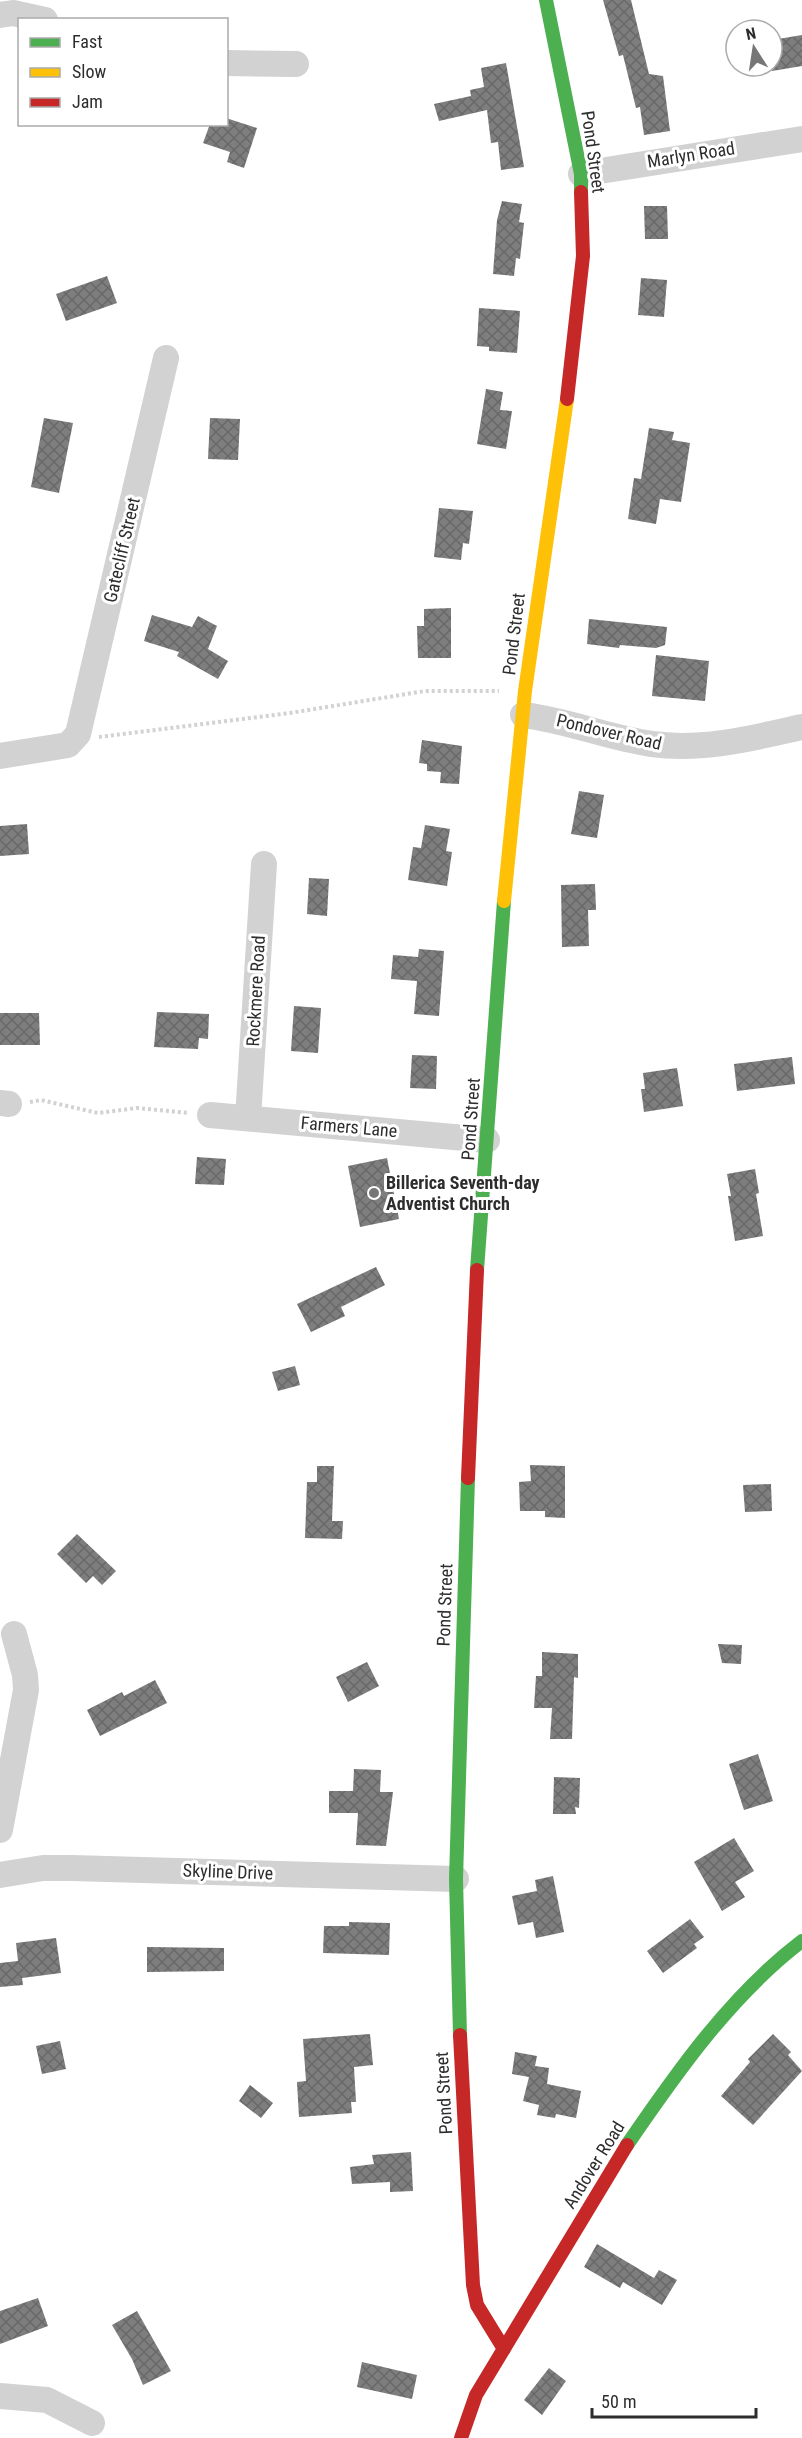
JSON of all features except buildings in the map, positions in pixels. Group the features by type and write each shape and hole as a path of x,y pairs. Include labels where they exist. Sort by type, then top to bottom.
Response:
{"street":[{"name":"Pond Street","path":"504,2349 477,2305 473,2285 457,1988 456,1879 469,1427 505,888 524,703 576,334 583,256 581,174 546,0"},
{"path":"9,9 38,18"},
{"path":"228,63 296,64"},
{"name":"Marlyn Road","path":"581,174 802,139"},
{"name":"Gatecliff Street","path":"75,741 82,724 166,358"},
{"name":"Pondover Road","path":"524,703 555,718 637,741 667,745 731,742 802,727"},
{"path":"0,756 60,747 75,741"},
{"name":"Rockmere Road","path":"248,1118 264,864"},
{"name":"Farmers Lane","path":"210,1115 488,1140"},
{"path":"0,1830 26,1690 25,1675 14,1635"},
{"name":"Skyline Drive","path":"1,1870 72,1868 456,1879"},
{"name":"Andover Road","path":"461,2438 476,2395 631,2138 712,2032 752,1987 802,1941"},
{"path":"0,2396 47,2400 92,2423"}],"path":[{"path":"75,741 410,696 425,691 524,703"},
{"path":"4,1104 41,1101 98,1113 137,1108 210,1115"}],"traffic: fast":[{"path":"546,0 581,174 581,192"},
{"path":"477,1270 504,901"},
{"path":"460,2035 456,1879 468,1478"},
{"path":"627,2145 665,2090 729,2010 776,1962 802,1941"}],"traffic: slow":[{"path":"504,901 525,691 567,399"}],"traffic: jam":[{"path":"567,399 583,256 581,192"},
{"path":"468,1478 477,1270"},
{"path":"460,2035 473,2285 477,2305 504,2349"},
{"path":"461,2438 476,2395 627,2145"}],"place":[{"name":"Billerica Seventh-day Adventist Church","path":"374,1193"}]}
